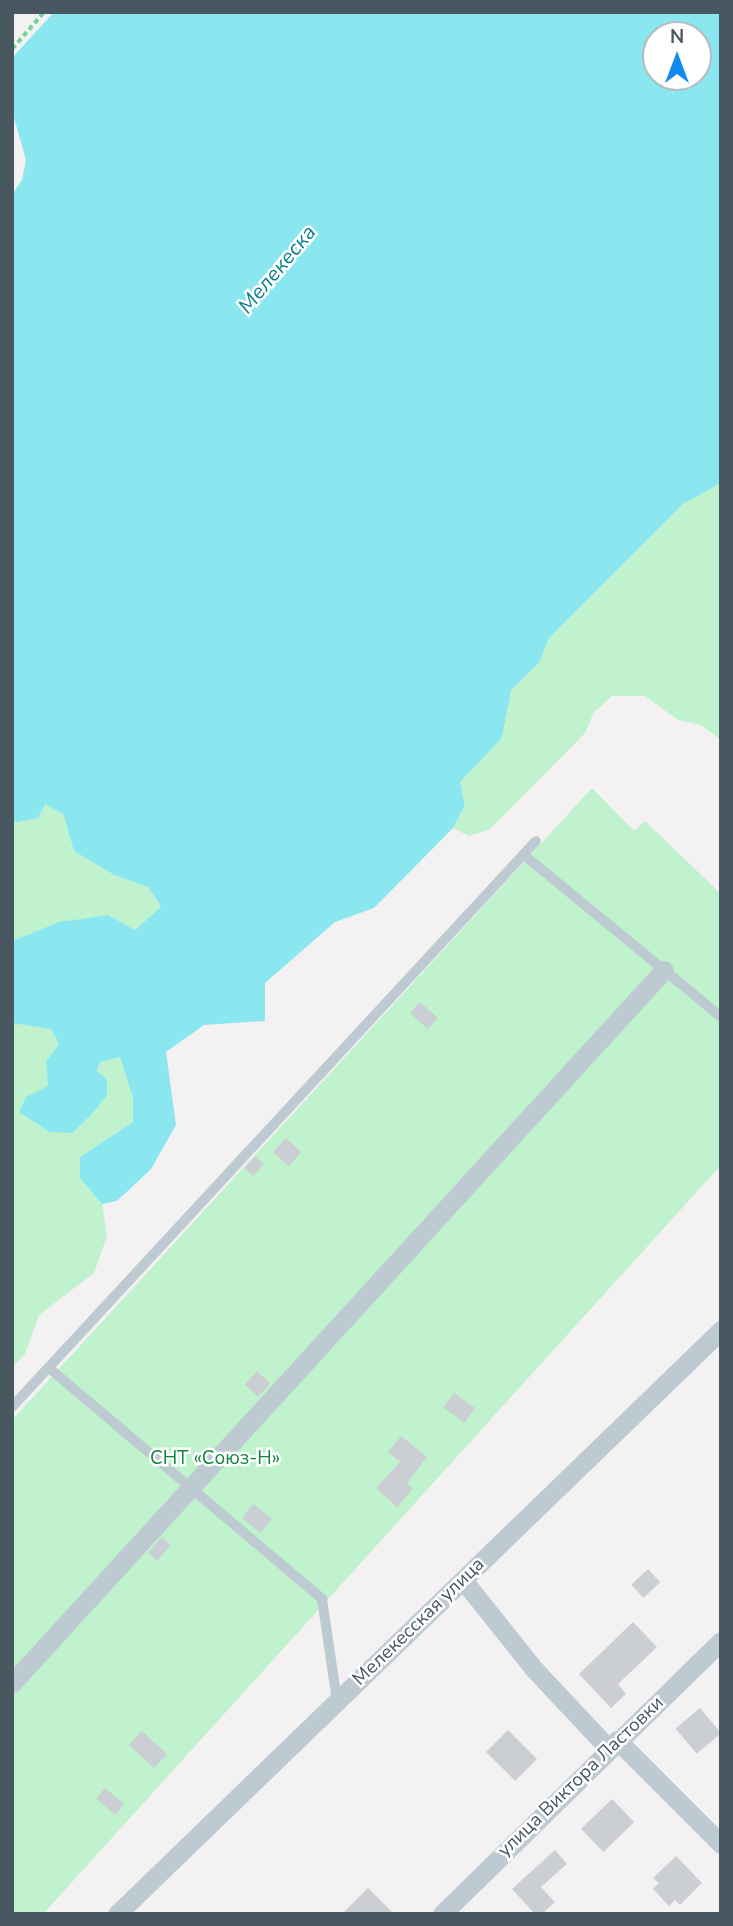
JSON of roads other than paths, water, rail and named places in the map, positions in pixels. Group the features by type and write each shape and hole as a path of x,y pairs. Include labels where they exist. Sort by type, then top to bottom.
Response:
{"street":[{"path":"12,1683 190,1492 664,970"},
{"name":"Мелекесская улица","path":"117,1914 721,1330"},
{"path":"463,1580 534,1670 721,1844"},
{"name":"улица Виктора Ластовки","path":"442,1914 721,1641"}],"lane":[{"path":"12,1407 536,841"},
{"path":"524,855 721,1017"},
{"path":"49,1368 190,1492 321,1599 337,1701"}],"water":[{"name":"Мелекеска","path":"54,12 721,12 721,483 683,504 549,638 539,663 511,690 502,738 460,782 465,805 453,828 374,908 335,922 265,983 265,1021 204,1025 166,1052 176,1125 151,1169 117,1201 102,1204 80,1178 80,1157 133,1122 133,1098 120,1057 100,1062 97,1071 107,1080 107,1095 72,1133 50,1132 19,1112 26,1097 48,1086 46,1061 59,1044 51,1029 12,1023 12,941 59,922 108,915 135,930 161,907 148,887 114,875 74,851 63,814 45,804 38,818 12,823 12,195 22,180 26,160 12,111 12,58"}],"park label":[{"name":"СНТ «Союз-Н»","path":"215,1459"}]}
